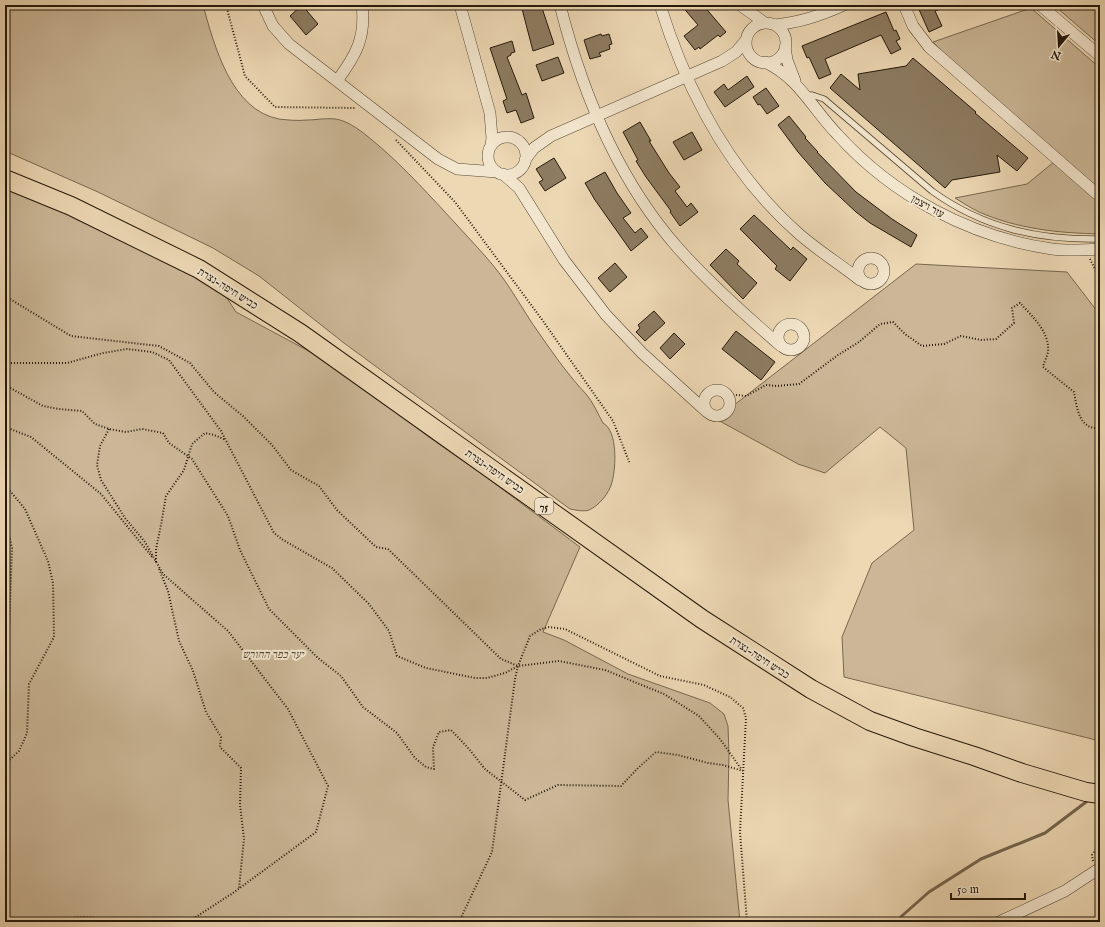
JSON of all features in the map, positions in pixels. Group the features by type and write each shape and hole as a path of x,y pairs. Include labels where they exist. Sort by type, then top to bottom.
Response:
{"highway":[{"name":"כביש חיפה-נצרת","path":"5,179 71,206 199,269 300,334 702,619 811,690 870,721 914,737 1022,773 1086,792 1100,794"}],"street":[{"path":"263,5 273,26 281,37 438,160 453,167 466,170 512,174 518,171 534,148 551,136"},
{"path":"336,81 352,59 360,43 363,25 362,5"},
{"path":"460,5 489,110 492,138 488,160 490,165 520,188 568,265 606,315 642,353 681,389 707,412 714,416 722,416 730,408 729,397 725,392 718,389 701,395 696,395 681,389"},
{"path":"560,5 576,57 597,116 622,168 664,231 712,284 754,323 781,346 788,350 796,350 802,345 805,338 804,331 796,324 788,324 782,328 773,330 766,329 754,323"},
{"path":"660,5 686,76 709,122 735,164 752,185 799,233 860,280 867,284 875,284 881,279 884,269 881,262 871,258 864,259 859,265 857,273 860,280"},
{"path":"740,5 770,24 780,28 784,34 787,60 796,84"},
{"path":"740,5 745,17 749,53 758,61 772,62 778,59 782,54 785,44 798,25 806,20"},
{"path":"453,167 463,168 481,160 498,139 503,137 513,139 537,139 551,136 722,60 736,52 756,25 792,23 806,20 844,5"},
{"path":"904,5 913,26 929,47 1097,194"},
{"path":"1040,5 1100,56"},
{"path":"722,60 743,57 753,58"},
{"path":"765,62 786,74 796,84"},
{"name":"עזר ויצמן","path":"796,84 837,135 859,156 882,176 907,194 935,211 991,235 1020,243 1053,249 1100,249"},
{"path":"489,110 501,130 524,148 526,154 521,177 534,209"},
{"path":"841,266 859,265"},
{"path":"781,346 778,339 779,331 782,328"},
{"path":"707,393 704,404 707,412"},
{"path":"999,922 1065,891 1097,870"}],"lane":[{"path":"805,96 812,95 824,99 932,191 947,201 983,220 1028,234 1054,238 1100,239"}],"path":[{"path":"226,5 245,76 275,107 357,108"},
{"path":"391,136 455,202 543,321 613,421 630,464"},
{"path":"1085,250 1100,279"},
{"path":"5,296 71,336 159,346 190,363 214,392 244,417 272,445 291,470 319,486 337,510 376,547 388,549 501,659 518,666"},
{"path":"727,394 746,396 766,385 777,386 799,384 838,355 859,342 880,324 893,322 905,334 922,346 944,344 961,336 981,340 996,339 1014,323 1012,308 1020,303 1036,320 1046,336 1048,352 1043,367 1074,392 1077,410 1083,422 1094,428 1100,428"},
{"path":"5,363 67,363 103,353 127,349 152,352 168,360 221,431 274,533 283,540 332,568 369,604 389,631 396,656 426,668 475,678 487,678 505,673 518,666 559,661 605,670 664,694 699,716 720,739 743,771"},
{"path":"5,385 43,406 82,411 95,424 109,429 126,432 142,429 163,433 169,444 192,459 228,516 240,550 269,609 318,658 341,676 363,707 397,733 415,758 426,767 434,769 433,747 439,732 451,730 485,769 525,800 558,785 621,786 656,752 678,755 743,771"},
{"path":"5,427 31,437 101,494 156,563 163,574 228,630 288,708 328,786 316,832 240,888 188,922"},
{"path":"109,429 100,446 96,465 101,480 125,518 145,542 156,563 168,591 179,641 193,671 206,712 221,737 220,747 241,768 240,804 244,839 240,888"},
{"path":"156,563 156,549 166,496 184,470 192,444 205,432 226,440"},
{"path":"5,487 25,509 48,561 53,583 54,637 29,684 27,733 19,751 5,764"},
{"path":"5,528 9,535 12,548 8,660 5,686"},
{"path":"459,922 492,852 518,666 530,636 541,629 549,627 565,629 660,676 704,684 730,698 743,708 746,718 740,832 747,922"},
{"path":"1097,870 1092,855 1100,843"},
{"path":"57,922 92,917 114,922"},
{"path":"1056,922 1100,920"}],"green space":[{"path":"5,5 203,5 219,56 227,74 237,90 248,103 262,113 279,119 340,120 355,127 369,138 418,183 492,264 505,281 533,325 568,373 586,394 603,423 608,427 615,450 615,459 611,486 604,498 597,505 587,511 570,509 344,343 259,276 213,248 98,192 5,151"},
{"path":"1054,5 1100,5 1100,45 1056,7"},
{"path":"1031,8 1100,68 1100,234 1069,233 1023,226 979,212 955,198 1027,184 1060,157 948,58 933,42"},
{"name":"יער כפר החורש","path":"5,186 153,251 223,292 236,312 331,363 429,437 482,474 580,547 543,632 564,640 628,674 710,703 724,714 728,726 728,800 740,922 5,922"},
{"path":"916,264 1067,272 1100,315 1100,741 844,677 842,637 872,563 914,530 906,448 880,427 825,473 798,464 716,419"}],"building":[{"path":"302,5 318,24 306,35 290,16"},
{"path":"521,5 541,5 554,44 533,51"},
{"path":"681,5 703,5 726,32 720,37 718,35 700,49 699,47 695,50 684,36 698,25"},
{"path":"917,5 950,5 935,11 942,26 929,32"},
{"path":"886,12 894,31 896,30 900,39 896,41 901,49 891,54 881,35 825,59 831,74 819,79 802,46"},
{"path":"601,34 602,36 609,34 612,44 609,45 610,49 599,53 601,56 590,59 584,40"},
{"path":"512,41 515,52 511,53 511,55 507,57 522,95 526,93 534,118 521,123 516,110 507,113 503,101 507,99 490,48"},
{"path":"558,57 564,73 542,81 536,65"},
{"path":"913,58 1028,158 1017,171 997,155 1000,172 952,180 945,188 830,88 841,74 860,90 858,74 906,66"},
{"path":"747,76 754,87 725,107 714,92 724,84 728,90"},
{"path":"766,88 779,106 767,114 760,104 758,105 753,97"},
{"path":"789,116 817,152 856,192 892,219 917,235 911,247 870,223 825,183 798,152 778,125"},
{"path":"640,122 651,141 649,141 669,173 680,187 675,191 687,207 691,203 698,212 680,226 636,161 638,160 623,132"},
{"path":"692,132 702,150 684,160 673,142"},
{"path":"554,158 566,178 545,191 539,182 543,180 536,169"},
{"path":"605,172 631,213 623,218 635,233 641,228 648,237 631,251 595,200 585,183"},
{"path":"754,215 791,250 793,247 807,259 790,281 775,269 777,266 740,229"},
{"path":"726,249 739,261 737,264 757,283 743,299 710,265"},
{"path":"615,263 627,277 610,292 598,278"},
{"path":"654,311 665,323 645,341 636,332 640,328 638,325"},
{"path":"736,331 775,362 761,380 722,349"},
{"path":"674,333 685,344 670,359 660,348"}],"waterway":[{"path":"895,922 929,892 981,859 1045,833 1090,799"}]}
